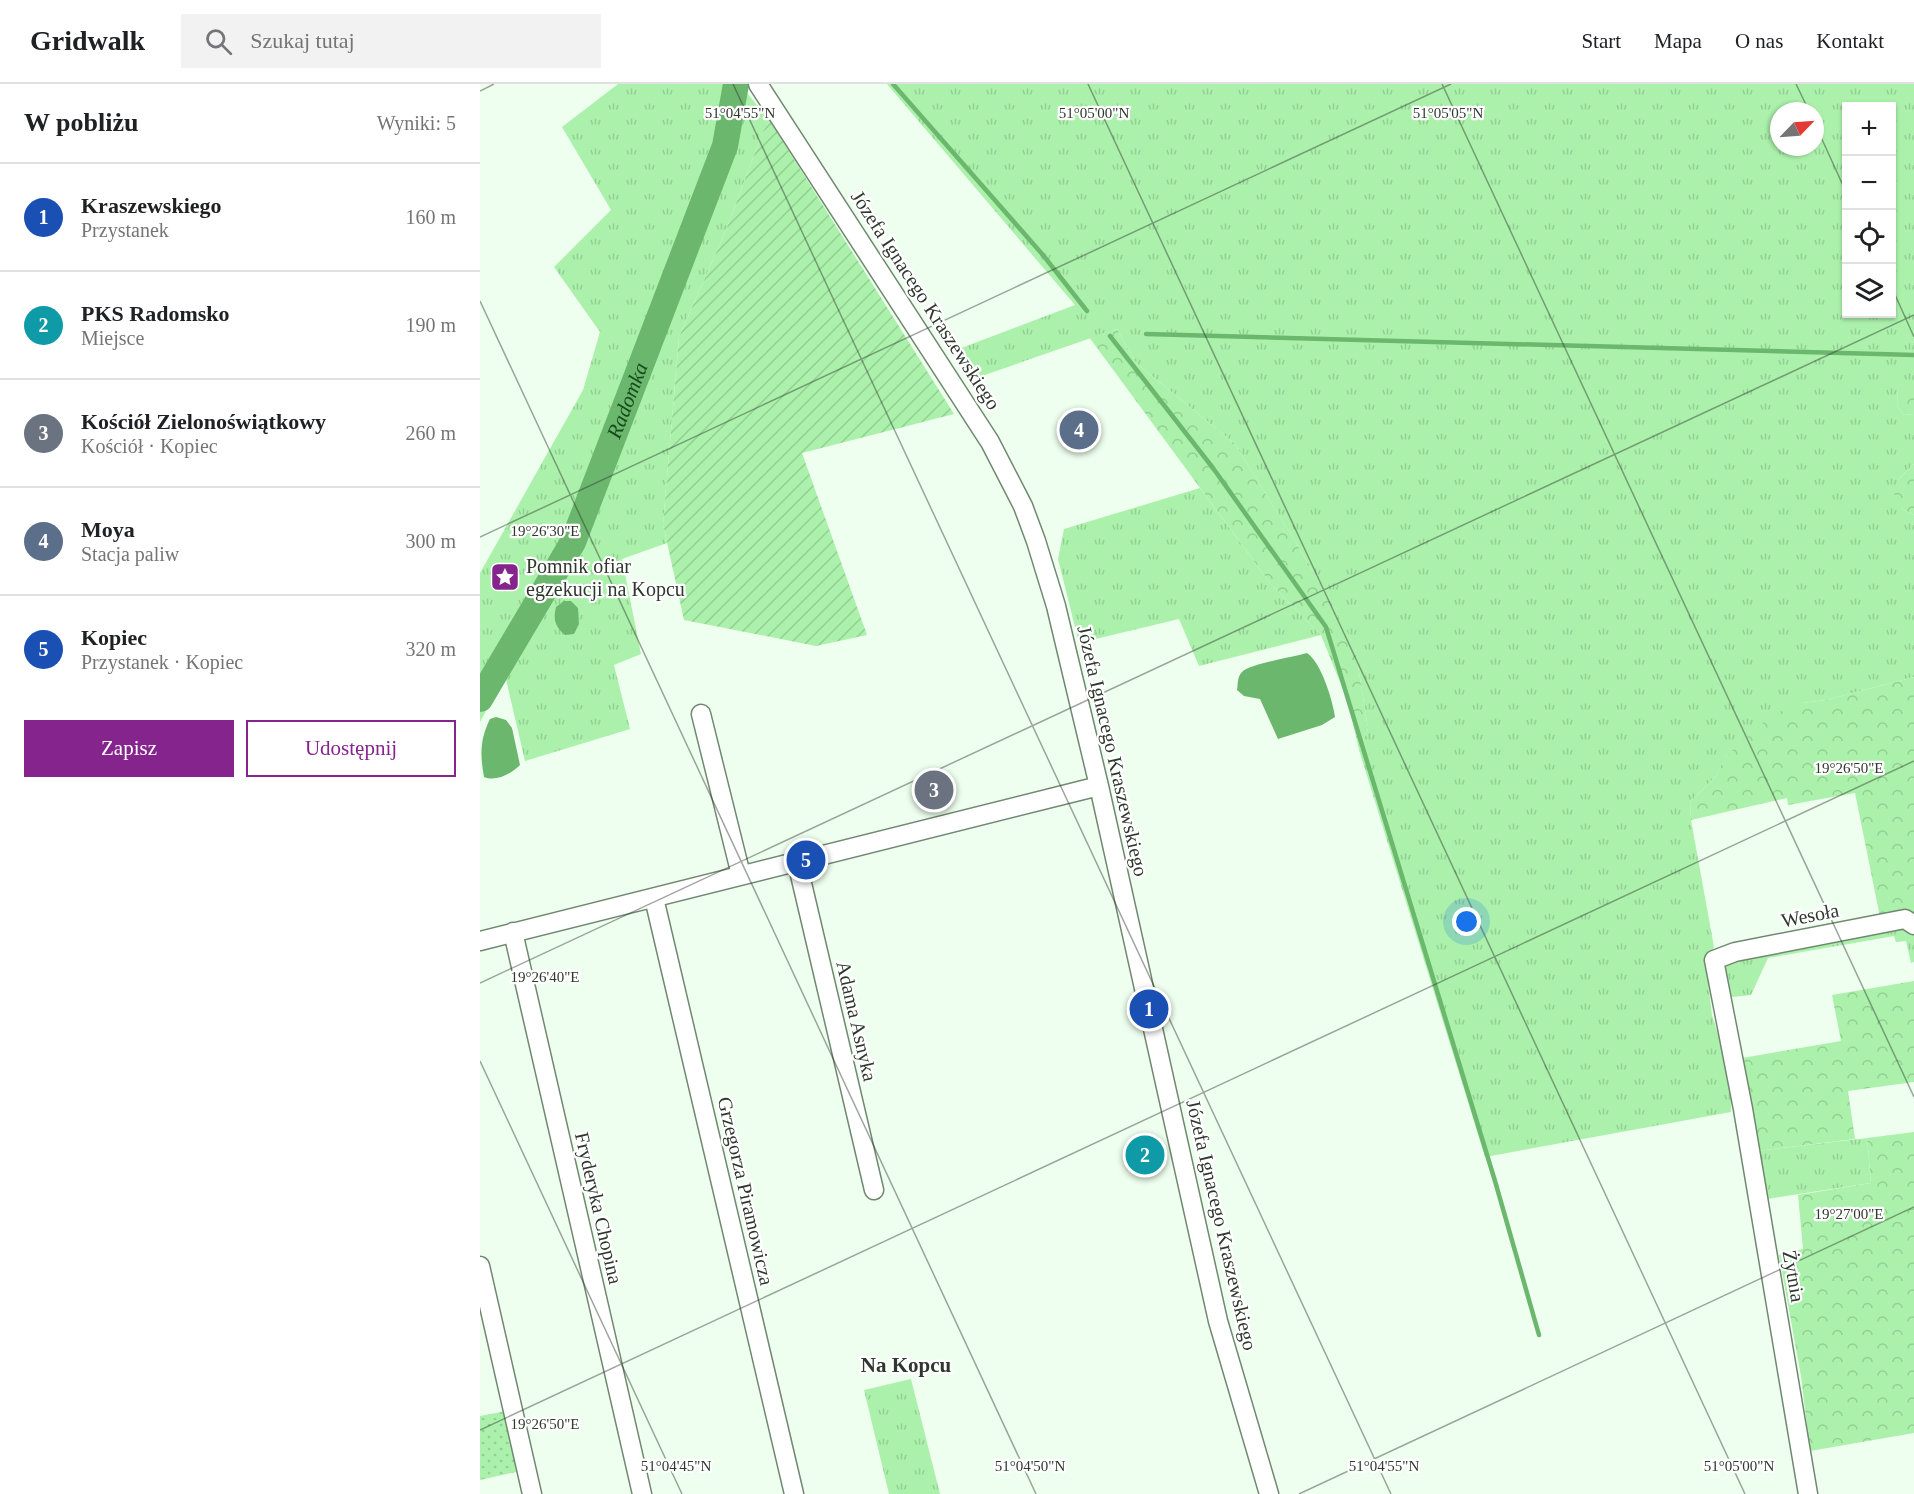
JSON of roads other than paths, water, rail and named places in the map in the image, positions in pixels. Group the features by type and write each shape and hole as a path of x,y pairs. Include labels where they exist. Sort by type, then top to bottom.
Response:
{"street":[{"name":"Józefa Ignacego Kraszewskiego","path":"758,84 967,405 1013,485 1048,576 1099,786 1218,1321 1269,1494"},
{"path":"701,714 741,875"},
{"path":"480,941 1099,786"},
{"name":"Adama Asnyka","path":"797,862 874,1190"},
{"name":"Grzegorza Piramowicza","path":"654,898 794,1494"},
{"name":"Wesoła","path":"1714,960 1735,952 1905,919 1914,925"},
{"name":"Fryderyka Chopina","path":"513,932 642,1494"},
{"name":"Żytnia","path":"1714,960 1743,1109 1808,1494"},
{"path":"480,1266 532,1494"}],"waterway":[{"name":"Radomka","path":"480,699 573,542 725,146 736,84"},
{"path":"893,84 1043,255 1087,311"},
{"path":"1146,334 1914,355"},
{"path":"1110,336 1213,468 1326,627 1495,1181 1539,1335"}],"place":[{"name":"Moya","path":"1079,430"},
{"name":"Pomnik ofiar egzekucji na Kopcu","path":"505,577"},
{"name":"Kościół Zielonoświątkowy","path":"934,790"},
{"name":"Kopiec","path":"806,860"},
{"name":"Kraszewskiego","path":"1149,1009"},
{"name":"PKS Radomsko","path":"1145,1155"}],"district":[{"name":"Na Kopcu","path":"906,1365"}]}
